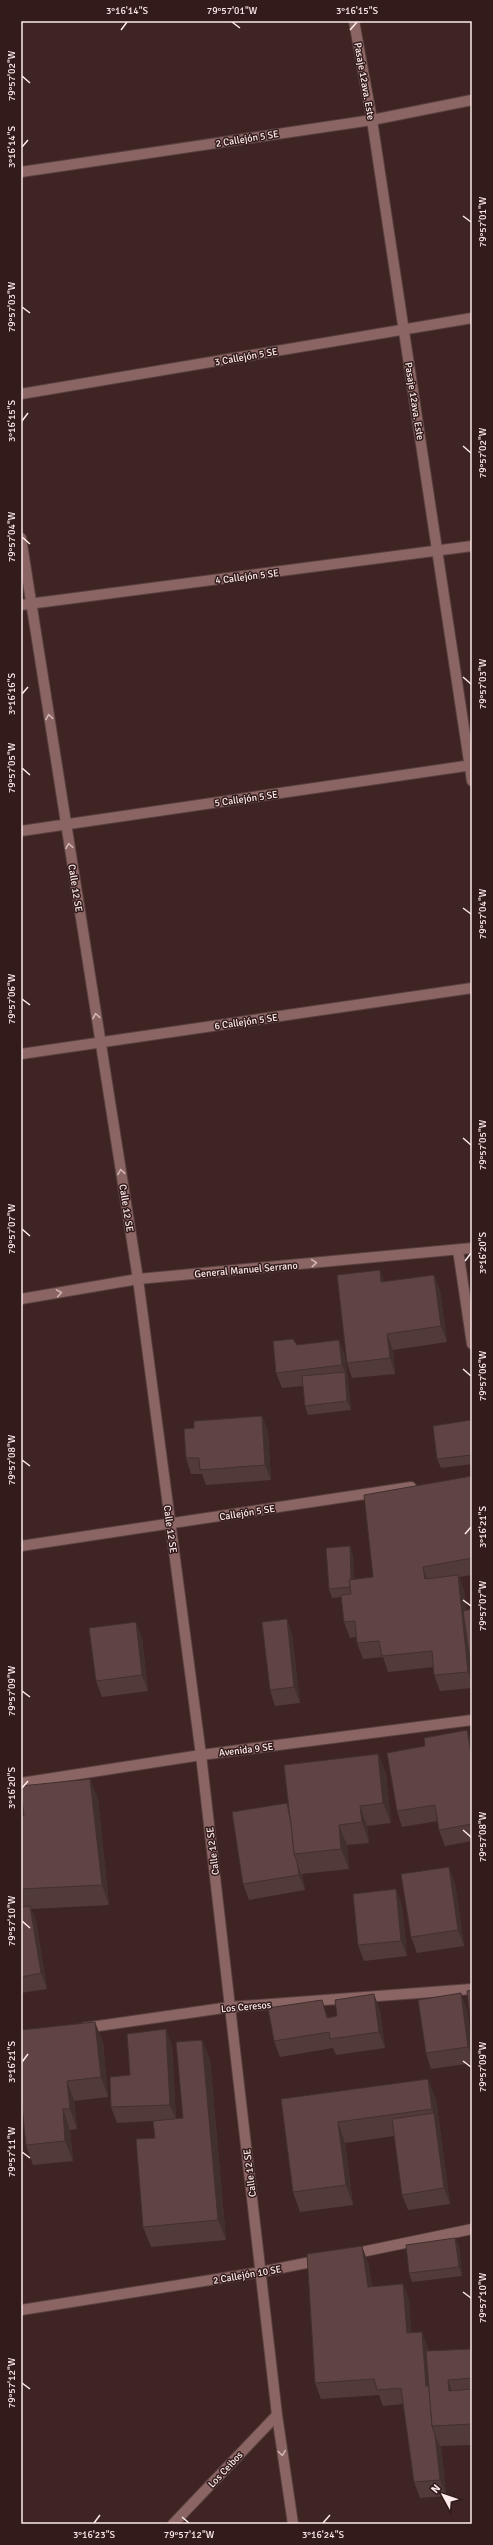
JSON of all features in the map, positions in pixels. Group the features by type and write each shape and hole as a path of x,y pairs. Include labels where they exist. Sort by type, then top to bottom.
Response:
{"street":[{"name":"Pasaje 12ava. Este","path":"354,21 372,120 471,766 472,781"},
{"name":"2 Callejón 5 SE","path":"21,172 372,120 472,100"},
{"name":"3 Callejón 5 SE","path":"21,394 472,318"},
{"name":"Calle 12 SE","path":"21,538 26,604 66,824 138,1279 201,1755 277,2414 292,2524"},
{"name":"4 Callejón 5 SE","path":"26,604 472,546"},
{"name":"5 Callejón 5 SE","path":"21,831 471,766"},
{"name":"6 Callejón 5 SE","path":"21,1054 472,988"},
{"name":"General Manuel Serrano","path":"21,1300 138,1279 472,1248"},
{"path":"458,1250 472,1344"},
{"name":"Callejón 5 SE","path":"21,1546 418,1486"},
{"name":"Avenida 9 SE","path":"21,1783 201,1755 472,1720"},
{"name":"Los Ceresos","path":"75,2030 230,2007 472,1989"},
{"name":"2 Callejón 10 SE","path":"21,2310 261,2272 472,2229"},
{"name":"Los Ceibos","path":"173,2524 277,2414"}],"building":[{"path":"380,1270 381,1282 434,1275 441,1326 387,1334 390,1358 347,1363 337,1275"},
{"path":"293,1339 297,1345 339,1340 342,1365 276,1373 273,1341"},
{"path":"345,1372 347,1401 305,1406 302,1376"},
{"path":"262,1416 265,1465 200,1470 199,1458 186,1458 184,1429 194,1428 194,1421"},
{"path":"471,1420 472,1455 437,1459 433,1426"},
{"path":"472,1476 472,1558 423,1567 425,1579 458,1575 468,1672 434,1675 432,1651 382,1656 379,1641 357,1643 355,1621 344,1622 341,1595 351,1594 349,1580 373,1577 364,1495"},
{"path":"350,1546 350,1587 329,1589 326,1548"},
{"path":"472,1609 472,1658 470,1659 463,1611"},
{"path":"287,1619 294,1687 270,1690 262,1622"},
{"path":"136,1622 142,1675 96,1681 89,1628"},
{"path":"467,1730 472,1759 472,1824 439,1830 435,1805 397,1811 387,1753 425,1746 424,1738"},
{"path":"378,1754 383,1803 360,1806 362,1822 339,1825 341,1849 294,1854 284,1765"},
{"path":"90,1779 102,1885 21,1889 21,1816 24,1816 21,1786"},
{"path":"287,1803 294,1854 299,1875 243,1884 232,1812"},
{"path":"449,1867 458,1930 411,1937 401,1874"},
{"path":"396,1889 401,1941 358,1945 353,1894"},
{"path":"30,1906 41,1973 21,1977 21,1907"},
{"path":"472,1990 472,2034 467,1991"},
{"path":"461,1993 468,2047 426,2053 418,2000"},
{"path":"374,1994 379,2032 330,2039 329,2032 274,2041 268,2008 322,2000 327,2018 337,2016 335,2000"},
{"path":"95,2022 101,2077 67,2081 70,2109 63,2109 65,2141 26,2145 21,2097 21,2030"},
{"path":"166,2029 170,2105 111,2107 110,2077 130,2075 127,2034"},
{"path":"202,2040 218,2220 143,2227 136,2139 155,2138 153,2121 183,2118 176,2042"},
{"path":"428,2079 432,2109 338,2122 346,2185 293,2192 281,2099"},
{"path":"434,2113 444,2188 402,2195 392,2119"},
{"path":"455,2238 459,2267 409,2273 406,2245"},
{"path":"362,2246 368,2287 403,2284 407,2333 422,2332 426,2386 429,2386 432,2426 435,2435 440,2480 414,2482 401,2388 377,2390 374,2379 315,2383 307,2254"},
{"path":"472,2349 472,2378 448,2380 449,2391 472,2389 472,2424 432,2426 426,2351"}]}
